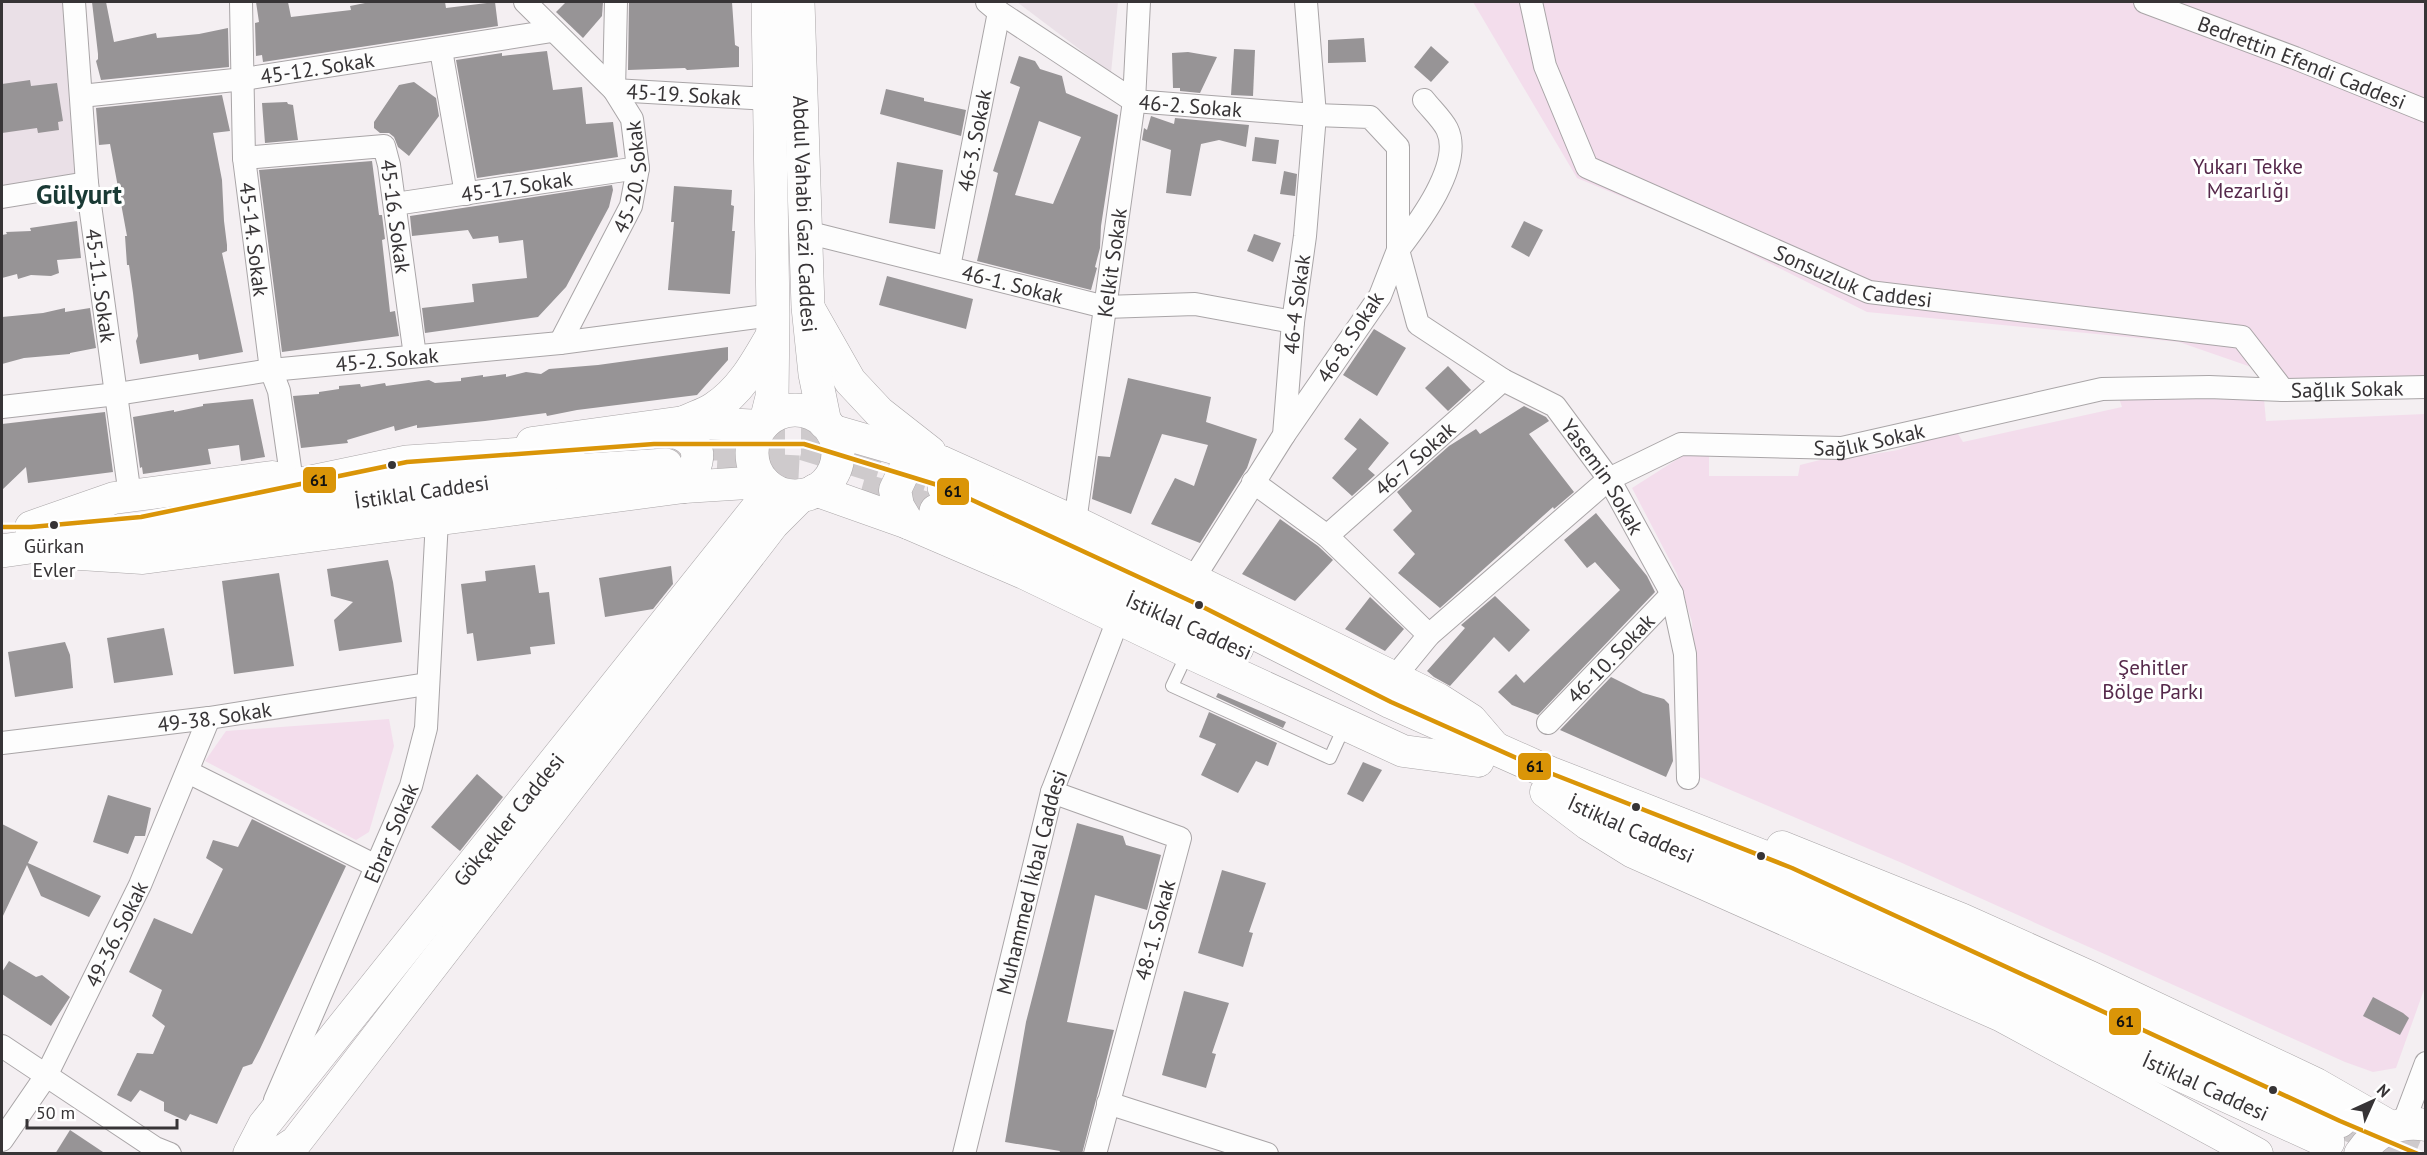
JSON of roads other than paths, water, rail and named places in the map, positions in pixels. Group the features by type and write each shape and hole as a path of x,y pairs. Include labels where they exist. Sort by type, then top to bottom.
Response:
{"main road":[{"name":"Abdul Vahabi Gazi Caddesi","path":"764,424 772,397 768,2"},
{"name":"Abdul Vahabi Gazi Caddesi","path":"798,2 808,307 815,374 828,426"},
{"path":"796,410 812,414 828,426 837,444 837,461 831,476 809,492 785,494 766,484 755,468 752,452 755,436 764,424 780,413 796,410"},
{"name":"İstiklal Caddesi","path":"11,539 141,517 407,462 663,456"},
{"name":"İstiklal Caddesi","path":"933,496 1350,699 1552,784 1598,813 1988,987 2334,1131"}],"street":[{"name":"45-11. Sokak","path":"74,2 87,183 130,496"},
{"name":"45-14. Sokak","path":"241,2 244,158 271,370 279,391 291,475"},
{"name":"45-19. Sokak","path":"525,2 614,90 770,99"},
{"name":"45-20. Sokak","path":"560,343 631,206 638,168 632,119 614,90 616,2"},
{"name":"Kelkit Sokak","path":"1074,522 1134,101 1139,2"},
{"name":"46-4 Sokak","path":"1192,581 1284,435 1293,321 1305,236 1315,115 1306,2"},
{"name":"Sonsuzluk Caddesi","path":"1531,2 1545,66 1587,167 1869,292 2242,337 2283,390"},
{"name":"Bedrettin Efendi Caddesi","path":"2145,2 2295,58 2426,111"},
{"name":"46-2. Sokak","path":"993,7 1134,101 1315,115"},
{"name":"46-3. Sokak","path":"950,267 993,7"},
{"name":"45-12. Sokak","path":"81,96 244,79 552,31"},
{"path":"441,50 466,194"},
{"path":"1398,250 1426,213 1444,179 1450,150 1448,130 1424,100"},
{"name":"46-8. Sokak","path":"1284,435 1380,296 1398,250 1398,147 1370,117 1315,115"},
{"name":"45-16. Sokak","path":"244,158 384,146 395,204 415,356"},
{"name":"45-17. Sokak","path":"395,204 638,168"},
{"path":"2,197 87,183"},
{"name":"46-1. Sokak","path":"806,232 1105,307 1195,304 1293,321"},
{"name":"Yasemin Sokak","path":"1398,250 1418,324 1503,380 1555,406 1609,479 1672,594 1685,654 1688,778"},
{"path":"808,307 850,381 879,412 933,496"},
{"path":"11,539 143,558 437,520 663,456 684,422 714,408 733,393 751,370 772,325"},
{"name":"45-2. Sokak","path":"2,407 117,394 271,370 772,325"},
{"name":"46-7 Sokak","path":"1327,536 1503,380"},
{"name":"Sağlık Sokak","path":"1393,679 1429,635 1609,479 1681,444 1842,448 2102,388 2209,387 2283,390 2426,387"},
{"path":"684,422 764,424"},
{"path":"809,492 933,496 1074,522 1438,699 1471,720 1487,755 1402,751 1024,573 933,496 828,426"},
{"path":"11,539 114,498 291,475 663,456 766,484"},
{"path":"1253,482 1327,536 1429,635"},
{"name":"Gökçekler Caddesi","path":"249,1154 264,1125 757,508 766,484"},
{"name":"Gökçekler Caddesi","path":"278,1154 296,1142 773,524 809,492"},
{"name":"Ebrar Sokak","path":"264,1125 411,786 426,728 437,520"},
{"name":"46-10. Sokak","path":"1548,723 1672,594"},
{"name":"Muhammed İkbal Caddesi","path":"968,1152 1053,792 1119,617"},
{"name":"49-38. Sokak","path":"2,743 209,718 427,684"},
{"name":"49-36. Sokak","path":"2,1140 46,1076 140,885 209,718"},
{"path":"188,772 376,866"},
{"path":"1552,784 1582,778 1665,801 1961,919 2406,1126"},
{"path":"1552,784 1588,824 1633,852 2002,1016 2257,1154"},
{"name":"48-1. Sokak","path":"1053,792 1180,838 1095,1154"},
{"path":"2,1046 159,1152"},
{"path":"2406,1126 2426,1063"},
{"path":"1108,1103 1267,1154"},
{"path":"2360,1154 2373,1138 2406,1126"}],"tunnel":[{"path":"654,444 804,444 944,487"},
{"path":"668,465 800,472 936,511"},
{"path":"2340,1121 2418,1154"}],"place":[{"name":"Gürkan Evler","path":"54,525"}],"district":[{"name":"Gülyurt","path":"79,194"}],"park label":[{"name":"Yukarı Tekke Mezarlığı","path":"2248,178"},
{"name":"Şehitler Bölge Parkı","path":"2153,679"}]}
